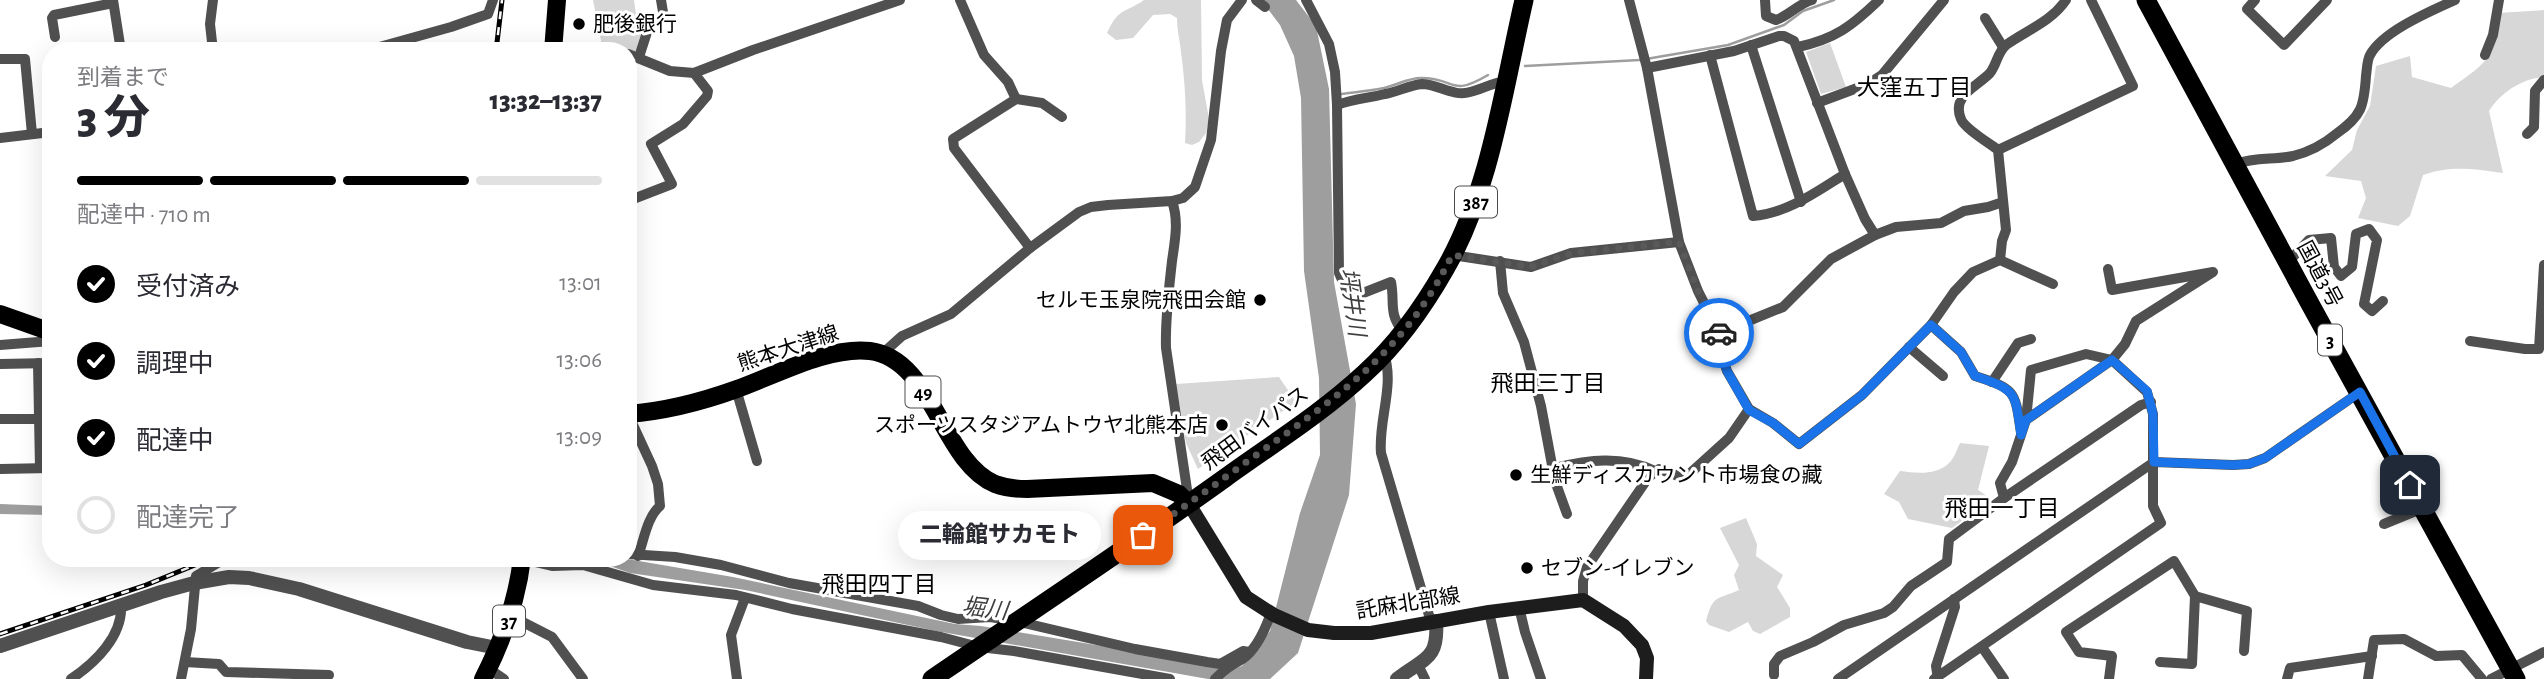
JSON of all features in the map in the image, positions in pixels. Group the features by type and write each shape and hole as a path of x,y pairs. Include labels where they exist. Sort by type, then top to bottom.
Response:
{"highway":[{"name":"飛田バイパス","path":"932,679 1189,504 1318,411 1384,354 1417,314 1452,255 1476,201 1524,0"},
{"name":"国道3号","path":"2146,0 2516,679"}],"main road":[{"path":"554,42 556,0"},
{"path":"0,314 42,329"},
{"name":"熊本大津線","path":"637,413 684,407 842,352 854,350 882,354"},
{"name":"49","path":"882,354 911,375 963,455 978,474 994,484 1027,489 1153,483 1179,494 1189,504"},
{"name":"託麻北部線","path":"1189,504 1246,597 1272,614 1308,629 1334,634 1371,633 1519,607 1583,600"},
{"name":"37","path":"485,674 511,616 518,589 519,567"},
{"path":"1583,600 1624,626 1636,637 1646,652 1649,679"}],"street":[{"path":"212,42 210,24 213,0"},
{"path":"397,42 488,14 493,0"},
{"path":"637,48 649,24 664,18 661,0"},
{"path":"637,58 670,71 694,74 753,50 900,0"},
{"path":"960,0 984,55 1008,82 1016,99"},
{"path":"882,354 901,336 951,314 1030,248 1079,212 1091,207 1172,201 1183,198 1195,187 1211,140 1227,20 1242,0"},
{"path":"1306,0 1329,44 1335,72 1338,249 1342,282 1346,289 1358,295 1391,282 1393,315 1403,331"},
{"path":"1629,0 1647,68 1679,242 1698,291 1719,333 1721,353 1727,371 1749,410 1773,423 1799,444 1862,395 1931,325 1954,292 1973,272 2000,260 2053,284"},
{"path":"1765,0 1766,16 1798,47 1816,103 1845,174 1875,235"},
{"path":"1647,68 1751,45 1778,28 1798,5 1812,0"},
{"path":"1798,47 1830,38 1846,30 1879,0"},
{"path":"1816,103 1868,84 1882,75 1944,0"},
{"path":"2000,260 2006,230 1998,150 1964,124 1960,117 1959,103 1963,95 1989,73 2003,47 2035,29 2060,9 2066,0"},
{"path":"1998,150 2133,86 2091,0"},
{"path":"2255,0 2247,9 2284,45 2327,0"},
{"path":"2235,164 2250,159 2292,156 2313,149 2336,134 2355,118 2364,103 2369,56 2379,43 2425,14 2455,0"},
{"path":"2485,55 2493,35 2499,0"},
{"path":"55,37 52,18 54,15 113,2 120,42"},
{"path":"1985,18 2003,47"},
{"path":"1751,45 1801,202"},
{"path":"1710,55 1753,216 1768,215 1801,202 1845,174"},
{"path":"0,59 25,59 32,134"},
{"path":"637,198 672,184 651,144 683,124 707,96 708,91 694,74"},
{"path":"2527,134 2534,127 2535,92 2544,80"},
{"path":"1337,105 1414,85 1434,85 1457,93 1506,81"},
{"path":"1030,248 952,144 953,139 1016,99 1042,103 1062,117"},
{"path":"0,138 42,132"},
{"path":"1172,201 1177,215 1165,330 1166,348 1189,504"},
{"path":"1719,333 1783,307 1831,259 1875,235 1896,227 1941,223 1964,211 2003,202"},
{"path":"2288,262 2309,240 2331,238 2334,267 2341,276 2352,267 2356,234 2369,229 2377,240 2364,304 2372,312 2383,301"},
{"path":"1452,255 1531,267 1572,253 1679,242"},
{"path":"1500,261 1503,293 1524,342 1539,396 1555,481 1567,514"},
{"path":"2470,341 2539,349 2544,265"},
{"path":"2026,420 2112,360 2125,344 2136,321 2213,272 2112,290 2108,270"},
{"path":"1931,325 1961,352 1975,376 2010,391 2016,401 2021,435"},
{"path":"1992,382 2018,343 2031,339"},
{"path":"0,345 42,342"},
{"path":"1909,346 1943,376"},
{"path":"1384,354 1388,375 1381,426 1381,453 1433,622 1435,648 1418,665 1397,679"},
{"path":"1936,678 2161,523 2153,506 2151,402 2147,391 2112,360 2086,354 2031,370 2026,420 2012,462 2000,484 2004,498"},
{"path":"38,363 42,395"},
{"path":"0,364 42,363"},
{"path":"736,389 757,461"},
{"path":"1838,679 2154,462 2249,464 2265,458 2360,392"},
{"path":"1774,678 1774,664 1780,656 1844,625 1884,613 1893,607 1911,586 1947,562 1949,539 2004,498 2141,405 2151,402"},
{"path":"1583,600 1583,581 1587,567 1655,471 1659,469 1681,477 1687,476 1729,438 1749,410"},
{"path":"0,419 42,419"},
{"path":"637,434 658,484 660,506 637,547"},
{"path":"1553,467 1603,458 1645,466 1655,471"},
{"path":"0,468 42,468"},
{"path":"2384,524 2423,508"},
{"path":"637,555 721,565 801,586 918,606 958,619 990,617 1207,662 1220,664 1243,652 1249,652"},
{"path":"2109,679 2112,656 2078,652 2066,632 2174,561 2195,596 2192,664 2160,662"},
{"path":"181,679 191,629 194,583 200,573 210,567"},
{"path":"590,567 653,585 745,598 1170,679"},
{"path":"0,646 194,583 229,578 272,583 312,593 467,642 497,648"},
{"path":"2195,596 2247,611 2244,651"},
{"path":"737,679 731,635 745,598"},
{"path":"1936,678 1936,666 1955,607 1954,599"},
{"path":"71,679 100,655 119,626 121,605"},
{"path":"1519,607 1541,679"},
{"path":"1489,612 1504,679"},
{"path":"1216,679 1228,666 1240,661 1249,652 1265,631 1272,614"},
{"path":"511,616 552,637 583,679"},
{"path":"2368,679 2374,639 2404,639 2437,656 2462,655 2482,679"},
{"path":"1982,647 2004,679"},
{"path":"2491,679 2544,652"},
{"path":"2287,679 2290,668 2372,656"},
{"path":"185,662 219,664 226,672 328,675"},
{"path":"1418,665 1424,679"},
{"path":"485,674 504,679"}],"shaded area":[{"path":"593,0 634,0 637,22 645,24 641,44 637,49 637,42 601,42"},
{"path":"1144,0 1201,0 1202,80 1209,119 1206,133 1199,142 1192,145 1185,143 1185,86 1177,18 1170,14 1153,15 1133,38 1116,40 1107,33 1119,15"},
{"path":"1261,0 1296,0 1316,26 1329,89 1334,282 1356,404 1349,495 1298,653 1270,679 1208,679 936,631 745,590 630,573 613,567 637,567 637,561 733,577 955,624 1235,668 1242,666 1270,631 1300,513 1320,455 1319,378 1304,271 1301,98 1294,56 1280,25"},
{"path":"2544,10 2544,77 2528,80 2512,88 2499,98 2489,111 2503,173 2453,169 2423,175 2410,216 2398,226 2358,218 2366,198 2361,181 2325,176 2352,150 2357,130 2370,106 2376,66 2410,56 2412,77 2451,88 2474,72 2487,58 2494,41 2498,13"},
{"path":"1830,43 1846,87 1821,94 1806,52"},
{"name":"スポーツスタジアムトウヤ北熊本店","path":"1279,377 1296,402 1198,469 1186,443 1176,384"},
{"path":"1960,443 1989,446 1978,490 1987,496 1982,506 1952,528 1908,519 1899,502 1884,494 1900,471 1925,473 1944,467 1952,459"},
{"path":"0,504 42,506 42,515 0,514"},
{"path":"1746,518 1757,544 1756,556 1783,575 1777,587 1790,608 1790,617 1760,634 1753,631 1748,622 1729,632 1709,625 1706,621 1713,602 1739,590 1734,575 1739,565 1720,528"}],"waterway":[{"path":"1646,59 1728,45 1784,25 1803,11 1834,0"},
{"path":"1525,66 1640,60"},
{"path":"1341,94 1384,88 1416,78 1433,79 1459,86 1488,75"}],"railway":[{"path":"497,42 502,0"},
{"path":"0,634 146,585 190,567"}],"way so far":[{"path":"1143,535 1315,414 1364,374 1417,314 1452,255 1531,267 1572,253 1679,242 1698,291 1719,333"}],"place":[{"name":"肥後銀行","path":"579,24"},
{"name":"セルモ玉泉院飛田会館","path":"1260,300"},
{"name":"スポーツスタジアムトウヤ北熊本店","path":"1222,425"},
{"name":"生鮮ディスカウント市場食の藏","path":"1516,475"},
{"name":"二輪館サカモト","path":"1143,535"},
{"name":"セブン-イレブン","path":"1527,568"}],"district":[{"name":"大窪五丁目","path":"1914,87"},
{"name":"飛田三丁目","path":"1548,383"},
{"name":"飛田一丁目","path":"2002,508"},
{"name":"飛田四丁目","path":"879,584"}],"route":[{"path":"1719,333 1721,353 1727,371 1749,410 1773,423 1799,444 1862,395 1931,325 1961,352 1975,376 2002,385 2010,391 2016,401 2021,435 2026,420 2112,360 2147,391 2153,414 2154,462 2249,464 2265,458 2360,392 2410,485"}],"water label":[{"name":"坪井川","path":"1353,302"},
{"name":"堀川","path":"985,608"}]}
